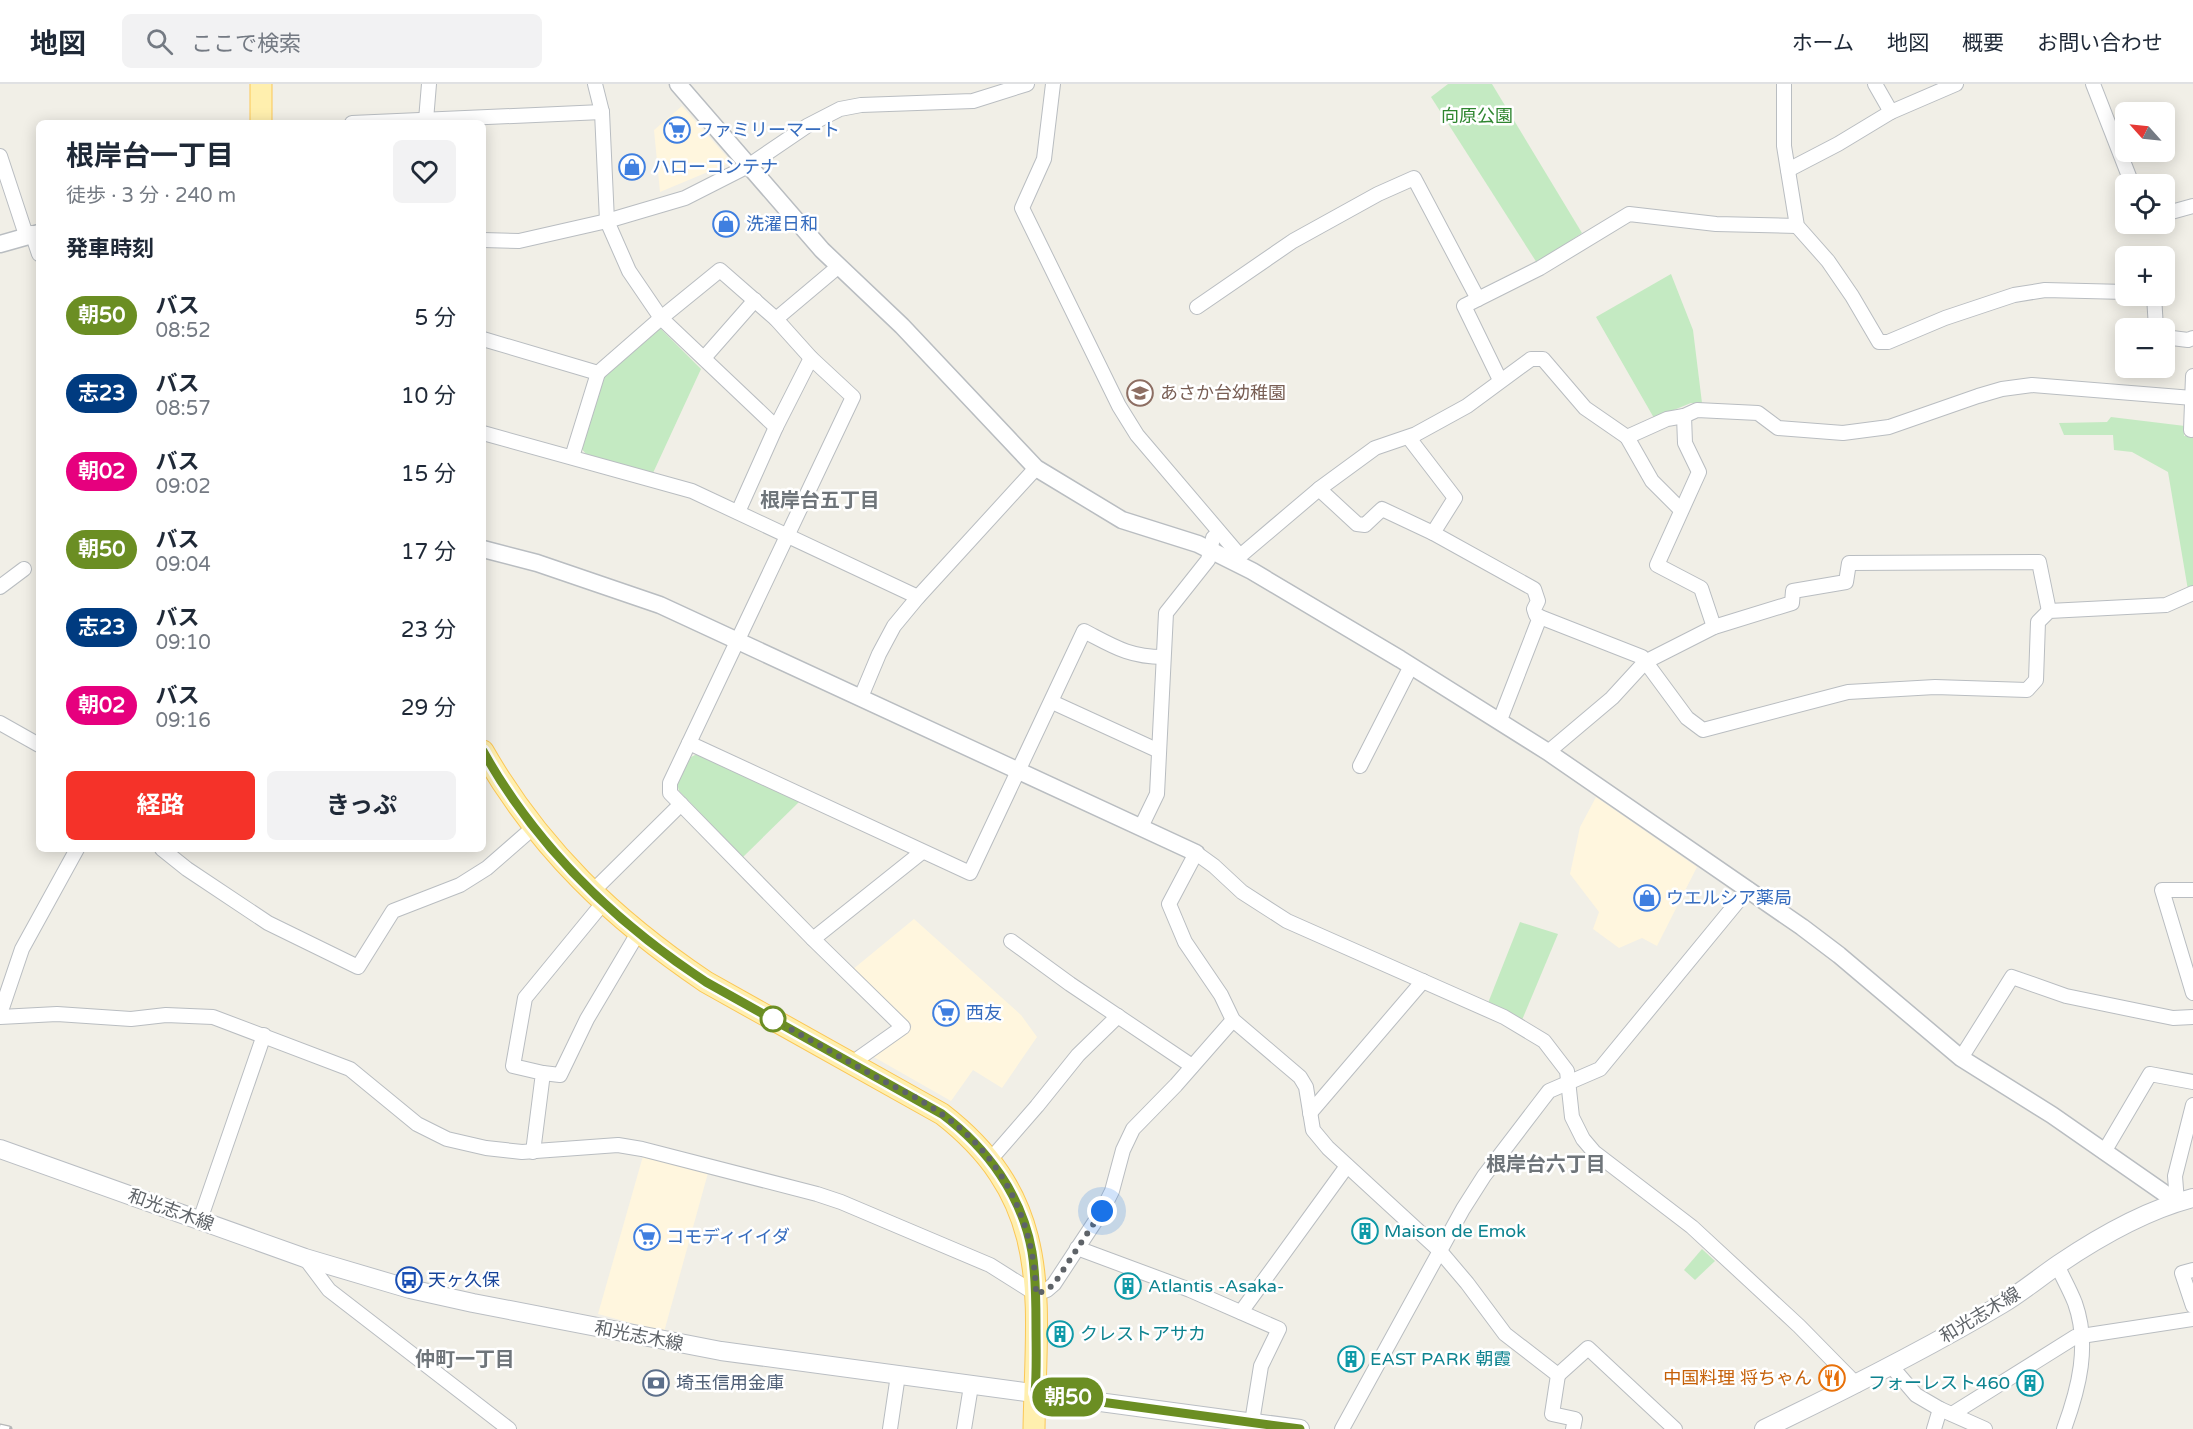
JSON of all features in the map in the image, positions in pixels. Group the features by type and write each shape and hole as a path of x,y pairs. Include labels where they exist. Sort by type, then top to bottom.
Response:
{"main road":[{"path":"261,84 261,120"},
{"path":"486,758 550,848 598,897 638,933 706,982 942,1114 972,1138 990,1160 1011,1192 1026,1228 1033,1261 1036,1294 1034,1429"},
{"name":"和光志木線","path":"0,1149 305,1258 410,1289 547,1319 721,1351 1300,1429"},
{"name":"和光志木線","path":"1764,1429 1892,1367 2005,1302 2091,1244 2185,1200"}],"street":[{"path":"429,84 426,120 602,112"},
{"path":"595,84 602,112 607,221 629,272 661,318 776,427"},
{"path":"678,84 815,242 902,326 1036,468 1122,520 1238,560 1500,720 1839,955 1961,1058 2052,1115 2104,1152 2185,1200"},
{"path":"486,240 519,241 607,221 685,198 748,166 807,126 840,109 861,105 973,101 1027,84"},
{"path":"1053,84 1044,159 1022,208 1119,406 1137,435 1218,532 1238,560"},
{"path":"1784,84 1784,146 1797,226 1828,261 1879,342 1888,342 1945,318 2014,294 2045,290 2115,292"},
{"path":"1875,84 1891,112"},
{"path":"1788,170 1838,144 1891,112 1956,84"},
{"path":"2093,84 2128,174"},
{"path":"0,156 32,234 0,244"},
{"path":"1197,307 1293,241 1378,194 1414,178 1478,299"},
{"path":"2175,211 2193,206"},
{"path":"1500,380 1464,306 1540,268 1629,214 1716,224 1797,226"},
{"path":"776,319 839,266"},
{"path":"572,457 598,373 720,270 776,319 853,397 670,783 670,793 903,1027 852,1063"},
{"path":"704,358 755,300"},
{"path":"2175,338 2188,340 2193,338"},
{"path":"486,340 598,373"},
{"path":"738,512 776,427 812,358"},
{"path":"1238,560 1319,489 1375,448 1409,438 1467,406 1531,359 1543,359 1585,408 1627,437 1652,481 1682,510"},
{"path":"2191,430 2193,376"},
{"path":"1627,437 1667,419 1684,416 1697,410 1758,413 1778,428 1843,433 1889,427 1978,396 2002,389 2032,385 2193,398"},
{"path":"1684,416 1685,443 1699,472 1656,565 1701,588 1714,627"},
{"path":"486,434 692,491 918,597"},
{"path":"1409,438 1455,498 1433,533"},
{"path":"861,697 879,654 894,626 1036,468"},
{"path":"1319,489 1358,524 1365,525 1382,509 1433,533 1534,589 1538,601 1534,609 1536,615 1642,657 1687,718 1703,730 1848,692 1935,687 2027,690 2037,680 2038,622 2049,611 2166,605 2193,593"},
{"path":"1141,827 1157,794 1166,613 1208,560 1209,549 1218,532"},
{"path":"486,550 537,563 613,588 660,605 738,640 1197,853 1242,892 1287,921 1504,1017 1533,1034 1551,1048 1567,1071 1572,1118 1583,1139 1594,1152 1692,1227 1799,1326 1857,1385"},
{"path":"1548,752 1612,698 1646,662 1714,627 1792,603 1793,591 1846,582 1849,563 2039,562 2049,611"},
{"path":"0,587 24,568"},
{"path":"1500,720 1540,617"},
{"path":"689,743 970,873 1084,631 1125,652 1141,657 1163,657"},
{"path":"1360,766 1410,666"},
{"path":"1052,702 1159,751"},
{"path":"0,723 36,743"},
{"path":"638,933 587,1019 560,1075 513,1066 525,998 598,897 681,804"},
{"path":"166,852 187,869 268,923 358,967 393,911 460,885 487,868 534,826"},
{"path":"75,852 22,949 0,1016 57,1014 131,1019 166,1015 213,1017 350,1069 417,1124 447,1139 486,1148 532,1152 618,1145 642,1149 817,1194 990,1265 1036,1294 1047,1290 1054,1284 1102,1211 1112,1191 1123,1150 1133,1129 1233,1020"},
{"path":"813,939 922,852"},
{"path":"1197,853 1169,904 1185,942 1221,994 1233,1020 1300,1077 1306,1087 1313,1130 1347,1166 1439,1250 1505,1334 1558,1375"},
{"path":"1342,1429 1439,1250 1484,1176 1549,1092 1594,1073 1605,1065 1748,890"},
{"path":"2193,891 2162,890 2187,956 2193,993"},
{"path":"1011,941 1192,1066"},
{"path":"1961,1058 2012,977 2066,996 2173,1018 2193,1017"},
{"path":"1310,1113 1424,981"},
{"path":"990,1160 1078,1055 1118,1016"},
{"path":"200,1220 264,1035"},
{"path":"532,1152 543,1073"},
{"path":"2104,1152 2150,1074 2193,1082"},
{"path":"2185,1200 2175,1176 2193,1105"},
{"path":"1241,1312 1347,1166"},
{"path":"1077,1248 1190,1290 1279,1329 1261,1366 1252,1422"},
{"path":"305,1258 329,1290 509,1429"},
{"path":"2057,1265 2075,1303 2083,1335 2081,1368 2064,1429"},
{"path":"2193,1270 2182,1273 2193,1306"},
{"path":"1934,1429 1946,1412 2074,1337 2193,1319"},
{"path":"1573,1429 1575,1419 1552,1414 1558,1375 1588,1348 1675,1429"},
{"path":"1892,1367 1916,1395 1946,1412 1985,1429"},
{"path":"890,1429 898,1376"},
{"path":"964,1429 971,1386"}],"shaded area":[{"path":"682,106 728,158 727,164 660,192 654,130"},
{"path":"1596,797 1697,867 1657,946 1642,938 1619,948 1593,929 1599,912 1570,874 1580,827"},
{"path":"914,919 1021,1015 1037,1037 1002,1088 973,1070 951,1101 872,1056 912,1026 852,970"},
{"name":"コモディイイダ","path":"643,1156 708,1173 664,1332 598,1314"}],"green space":[{"name":"向原公園","path":"1448,84 1492,84 1582,233 1537,263 1431,97"},
{"path":"1671,274 1693,330 1702,403 1691,403 1654,418 1596,317"},
{"path":"655,329 661,329 701,369 653,473 586,454 581,448 602,376"},
{"path":"2111,417 2185,426 2184,436 2193,435 2193,588 2188,590 2168,472 2132,452 2114,450 2113,435 2064,435 2059,423 2107,422"},
{"path":"697,754 799,802 743,857 679,791 677,783 691,757"},
{"path":"1520,922 1558,934 1522,1020 1488,1003"},
{"path":"1702,1249 1715,1261 1695,1280 1684,1270"}],"railway":[{"path":"0,1427 9,1429"}],"bus line":[{"name":"朝50","path":"486,756 524,814 550,848 603,903 627,924 706,982 942,1114 972,1138 997,1168 1011,1192 1032,1250 1035,1281 1035,1393 1300,1429"}],"place":[{"name":"ファミリーマート","path":"677,130"},
{"name":"ハローコンテナ","path":"632,167"},
{"name":"洗濯日和","path":"726,224"},
{"name":"あさか台幼稚園","path":"1140,393"},
{"name":"ウエルシア薬局","path":"1647,898"},
{"name":"西友","path":"946,1013"},
{"name":"Maison de Emok","path":"1365,1231"},
{"name":"コモディイイダ","path":"647,1237"},
{"name":"天ヶ久保","path":"409,1280"},
{"name":"Atlantis -Asaka-","path":"1128,1286"},
{"name":"クレストアサカ","path":"1060,1334"},
{"name":"EAST PARK 朝霞","path":"1351,1359"},
{"name":"中国料理 将ちゃん","path":"1832,1378"},
{"name":"埼玉信用金庫","path":"656,1383"},
{"name":"フォーレスト460","path":"2030,1383"}],"district":[{"name":"根岸台五丁目","path":"820,501"},
{"name":"根岸台六丁目","path":"1546,1165"},
{"name":"仲町一丁目","path":"465,1360"}],"route":[{"path":"773,1019 768,1017 942,1114 972,1138 1004,1180 1022,1218 1032,1250 1036,1294 1047,1290 1054,1284 1102,1211"}]}
